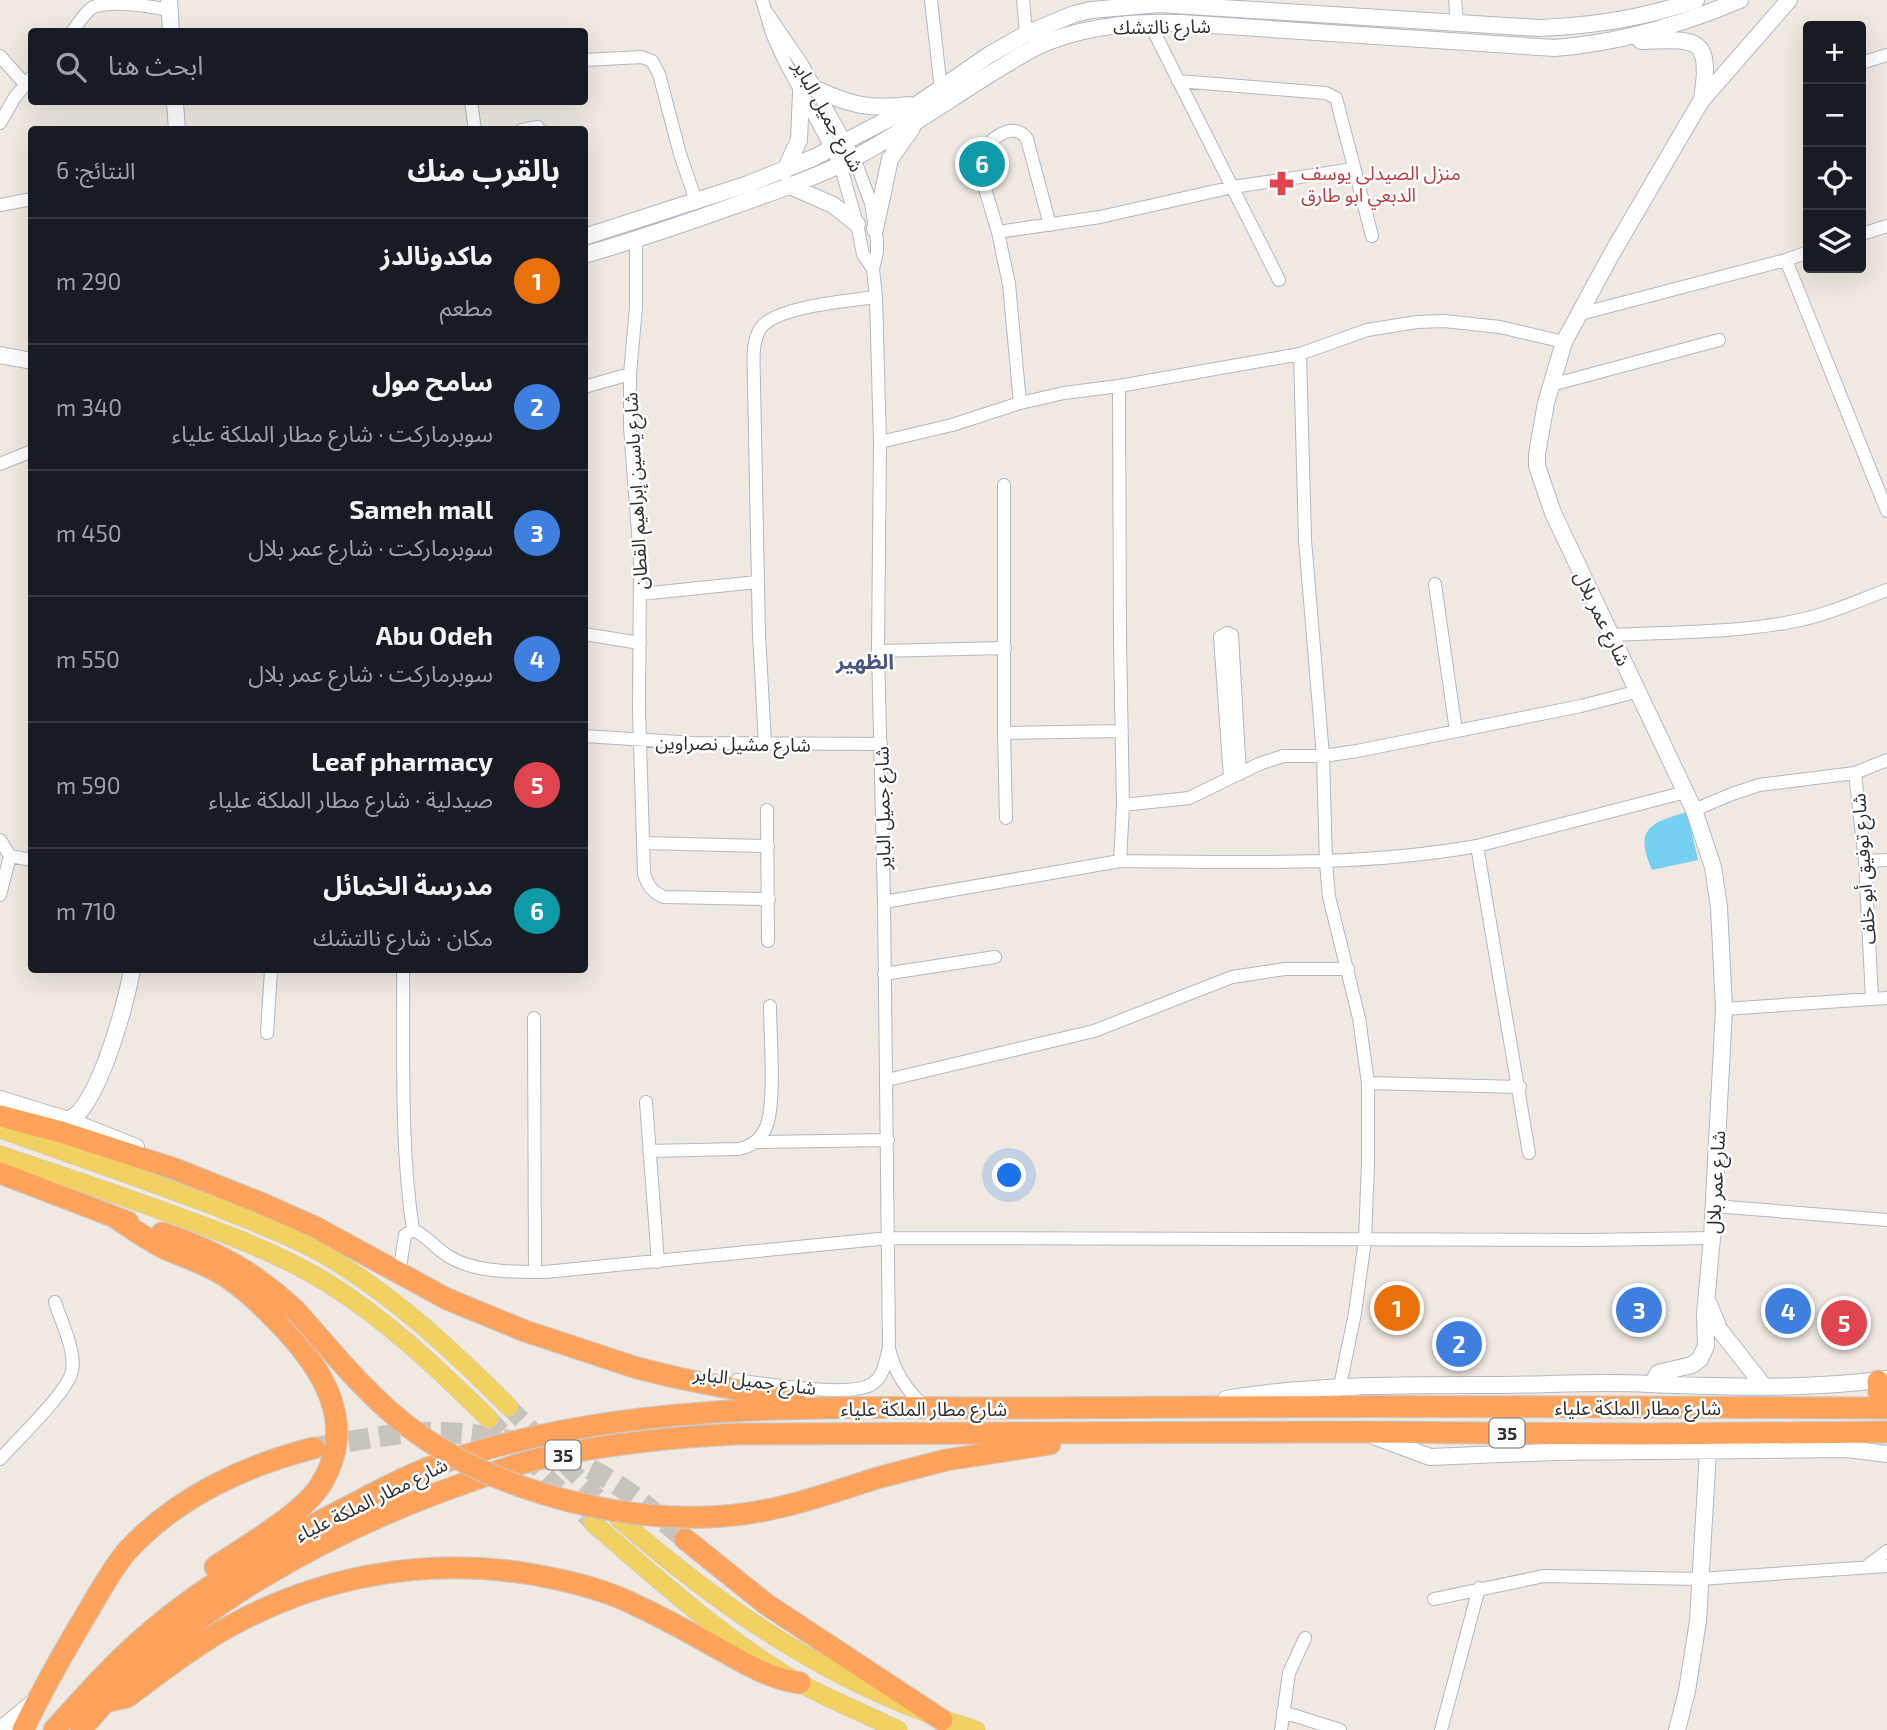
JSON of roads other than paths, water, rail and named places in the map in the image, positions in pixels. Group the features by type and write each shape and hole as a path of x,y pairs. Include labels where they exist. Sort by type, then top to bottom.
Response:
{"highway":[{"path":"0,1116 175,1168 315,1227 447,1299 499,1321 637,1368 688,1381 830,1408"},
{"path":"0,1173 116,1219 215,1253 258,1278 295,1310 375,1398 412,1430 480,1469 508,1482 554,1497 629,1512 703,1518 775,1508 877,1478 970,1455 1126,1433"},
{"path":"116,1219 154,1242 219,1273 255,1299 310,1359 324,1380 336,1416 337,1432 332,1460 320,1485 310,1497 207,1573 190,1590 180,1608"},
{"path":"1883,1380 1883,1408"},
{"name":"شارع مطار الملكة علياء","path":"54,1730 121,1658 180,1608 290,1537 387,1488 456,1458 572,1429 627,1420 726,1411 830,1408 1883,1408"},
{"name":"شارع مطار الملكة علياء","path":"81,1730 104,1701 153,1655 226,1600 300,1556 424,1497 541,1458 647,1441 737,1434 1360,1432 1641,1442 1847,1440 1887,1432"},
{"path":"23,1730 38,1699 116,1566 145,1534 190,1499 219,1483 246,1470 314,1448"},
{"path":"685,1539 766,1604 942,1720"},
{"path":"104,1701 127,1697 230,1626 284,1600 338,1582 366,1576 458,1566 484,1567 545,1577 607,1592 768,1676 800,1683"}],"main road":[{"path":"0,1129 208,1204 293,1239 333,1259 383,1293 431,1331 509,1407"},
{"path":"0,1155 230,1235 293,1263 355,1301 381,1321 445,1376 489,1419"},
{"path":"618,1518 678,1569 779,1641 879,1694 942,1720 976,1730"},
{"path":"593,1523 677,1596 749,1650 800,1683 898,1730"}],"street":[{"name":"شارع جميل الباير","path":"637,1368 655,1366 779,1385 859,1390 878,1379 889,1348 888,1140 878,651 880,442 873,269 877,252 875,229 867,191 808,91 781,31 767,13 762,0"},
{"path":"931,0 941,90"},
{"path":"1023,0 1026,34"},
{"path":"1455,0 1457,22"},
{"name":"شارع نالتشك","path":"844,153 941,90 989,55 1026,34 1074,15 1131,5 1159,4 1539,28 1591,25 1644,16 1696,0"},
{"name":"شارع نالتشك","path":"588,254 636,240 787,179 917,121 1047,42 1107,26 1149,22 1555,48 1606,42 1665,28 1740,0"},
{"name":"شارع عمر بلال","path":"1652,1384 1658,1373 1692,1364 1703,1355 1706,1346 1705,1314 1714,1206 1724,1009 1723,957 1716,882 1694,810 1553,513 1537,466 1538,436 1564,342 1611,255 1701,102 1790,0"},
{"path":"75,28 91,3 118,2 169,5 171,28"},
{"path":"1149,22 1279,280"},
{"path":"1606,42 1674,40 1691,42 1700,47 1706,57 1701,102"},
{"path":"1866,61 1887,55"},
{"path":"0,56 28,80 0,123"},
{"path":"588,60 642,57 652,61 659,74 680,154 696,201"},
{"path":"1178,81 1333,95 1340,106 1372,236"},
{"path":"858,224 833,205 787,179 799,140 808,91 872,108 918,104"},
{"path":"175,105 177,126"},
{"path":"471,105 474,126"},
{"path":"875,229 890,159 917,121"},
{"path":"1020,403 1009,284 998,232 977,162 986,144 1013,130 1023,133 1027,139 1050,225"},
{"name":"شارع جميل الباير","path":"844,153 863,254 873,269"},
{"path":"998,232 1100,218 1233,187 1354,169"},
{"name":"شارع نالتشك","path":"588,236 696,201 787,179"},
{"path":"0,205 28,199"},
{"path":"1866,232 1887,226"},
{"name":"شارع ياسين إبراهيم القطان","path":"636,240 636,307 630,374 630,426 641,594 644,874 647,884 656,894 664,897 769,900"},
{"path":"1580,314 1803,254"},
{"path":"1786,260 1887,511"},
{"path":"765,744 757,582 754,352 758,335 766,323 791,311 876,297"},
{"path":"880,442 952,425 1020,403 1064,393 1300,354 1367,330 1417,322 1475,324 1564,342"},
{"path":"1551,385 1719,340"},
{"path":"1300,354 1305,540 1322,752 1329,897 1359,1018 1368,1083 1365,1240 1355,1313 1340,1386"},
{"path":"0,355 28,360"},
{"path":"588,386 630,374"},
{"path":"1119,386 1123,802 1120,861"},
{"path":"0,464 28,453"},
{"path":"1004,485 1003,733 1006,818"},
{"path":"641,594 757,582"},
{"path":"1435,584 1456,731"},
{"path":"1612,635 1745,628 1795,621 1887,590"},
{"path":"588,635 640,643"},
{"path":"878,651 1005,648"},
{"path":"1228,657 1234,772"},
{"path":"1123,802 1187,791 1283,756 1357,751 1581,706 1639,691"},
{"path":"1003,733 1122,731"},
{"name":"شارع مشيل نصراوين","path":"588,736 641,741 881,744"},
{"name":"شارع توفيق أبو خلف","path":"1872,999 1866,861 1855,773 1887,760"},
{"path":"1694,810 1732,793 1759,785 1855,773"},
{"path":"884,902 1120,861 1326,863 1413,856 1477,846 1686,792"},
{"path":"767,810 768,941"},
{"path":"0,840 10,856 0,895"},
{"path":"643,843 768,846"},
{"path":"1477,846 1520,1087 1529,1153"},
{"path":"10,856 28,859"},
{"path":"1866,861 1887,860"},
{"path":"884,974 995,957"},
{"path":"887,1080 1094,1031 1232,977 1285,969 1348,969"},
{"path":"68,1120 80,1112 94,1088 115,1034 131,973"},
{"path":"267,1033 271,973"},
{"path":"403,973 402,1123 412,1230 450,1257 465,1264 535,1272 889,1238 1712,1238"},
{"path":"1724,1009 1887,998"},
{"path":"756,1142 770,1116 770,1006"},
{"path":"534,1018 535,1272"},
{"path":"1368,1083 1520,1087"},
{"path":"94,1088 90,1112 97,1131"},
{"path":"0,1099 97,1131 152,1154 175,1168"},
{"path":"646,1102 658,1262"},
{"path":"649,1152 738,1149 756,1142 888,1140"},
{"path":"1714,1206 1887,1220"},
{"path":"399,1274 405,1235 412,1230"},
{"name":"شارع عمر بلال","path":"1708,1298 1718,1329 1763,1385"},
{"path":"0,1459 62,1390 72,1371 71,1352 55,1302"},
{"name":"شارع جميل الباير","path":"889,1348 900,1377 911,1394 925,1408"},
{"path":"1193,1407 1257,1394 1340,1386 1763,1385 1846,1384 1883,1380"},
{"path":"1641,1442 1708,1451 1847,1440 1887,1454"},
{"path":"1677,1730 1694,1656 1708,1451"},
{"path":"1866,1567 1887,1551"},
{"path":"1434,1599 1544,1576 1700,1579 1887,1566"},
{"path":"1441,1730 1479,1588"},
{"path":"1282,1730 1289,1673 1305,1637"},
{"path":"0,1730 38,1699"},
{"path":"1283,1712 1340,1730"}],"water":[{"path":"1687,812 1698,860 1652,870 1645,845 1648,830 1654,824"}],"tunnel":[{"path":"509,1407 613,1513"},
{"path":"489,1419 593,1523"},
{"path":"318,1447 397,1434 434,1432 461,1433 515,1442 566,1458 613,1482 685,1539"}],"place":[{"name":"مدرسة الخمائل","path":"982,164"},
{"name":"منزل الصيدلي يوسف الدبعي ابو طارق","path":"1281,183"},
{"name":"ماكدونالدز","path":"1397,1308"},
{"name":"Sameh mall","path":"1639,1310"},
{"name":"Abu Odeh","path":"1788,1311"},
{"name":"Leaf pharmacy","path":"1844,1323"},
{"name":"سامح مول","path":"1459,1344"}],"district":[{"name":"الظهير","path":"865,660"}]}
